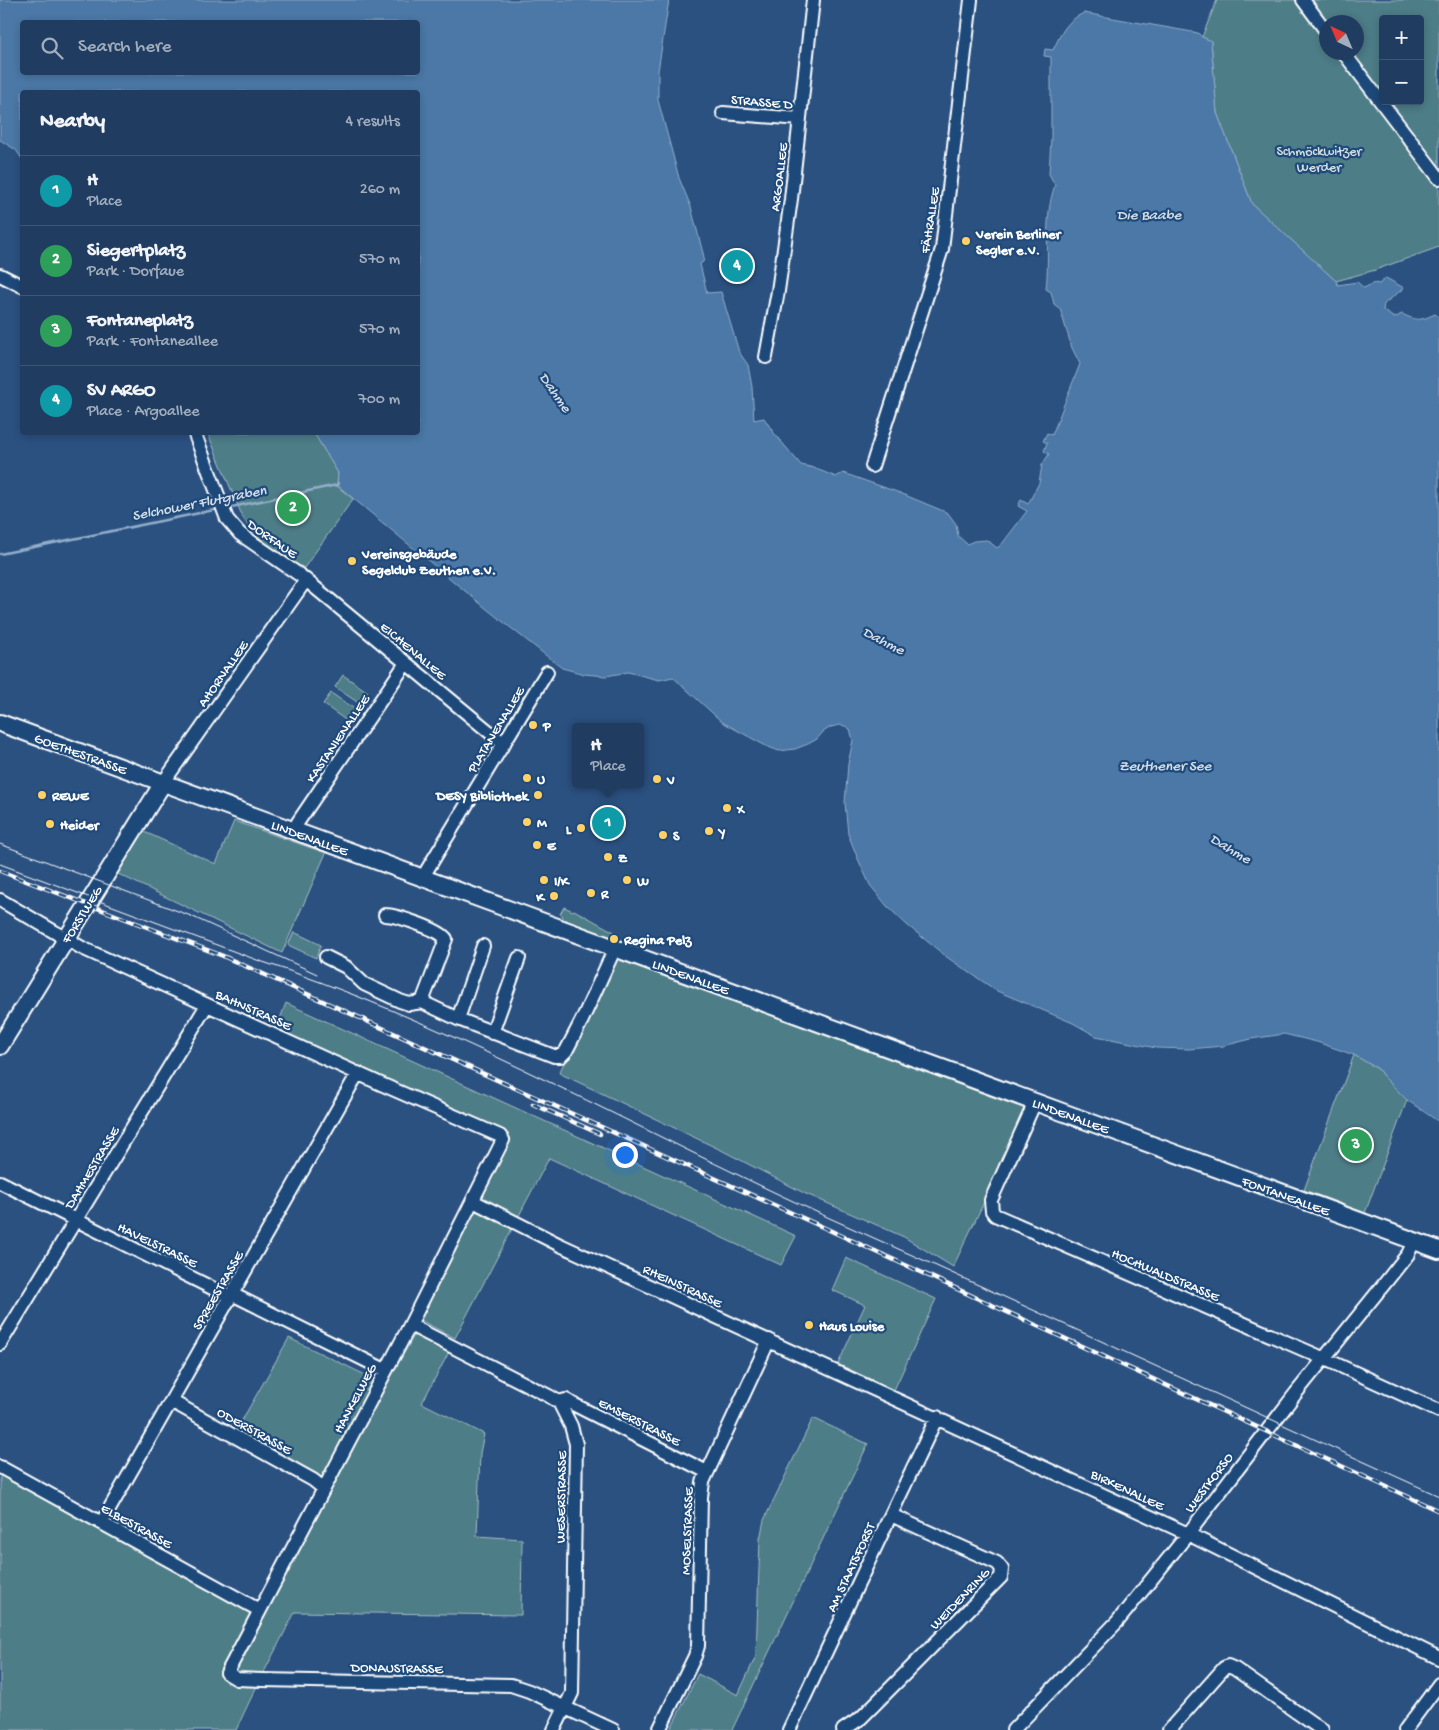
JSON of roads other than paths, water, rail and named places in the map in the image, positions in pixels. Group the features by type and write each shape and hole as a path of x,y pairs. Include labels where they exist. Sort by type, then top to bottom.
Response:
{"main road":[{"name":"GOETHESTRASSE","path":"0,722 163,783"},
{"name":"LINDENALLEE","path":"163,783 1134,1138"},
{"name":"FORSTWEG","path":"0,1046 163,783"},
{"name":"FONTANEALLEE","path":"1134,1138 1439,1250"}],"street":[{"name":"ARGOALLEE","path":"766,357 779,283 813,0"},
{"name":"FÄHRALLEE","path":"872,466 942,249 971,0"},
{"path":"1302,0 1319,22"},
{"path":"1349,60 1439,178"},
{"name":"STRASSE D","path":"723,113 800,119"},
{"path":"0,275 20,285"},
{"name":"DORFAUE","path":"195,435 227,519 240,534 306,580"},
{"name":"EICHENALLEE","path":"306,580 504,744"},
{"name":"AHORNALLEE","path":"163,783 306,580"},
{"name":"KASTANIENALLEE","path":"294,831 406,663"},
{"name":"PLATANENALLEE","path":"424,878 427,870 547,672"},
{"name":"BAHNSTRASSE","path":"0,900 82,948 500,1136"},
{"path":"385,915 443,934 446,939 422,1002"},
{"path":"458,1019 483,946"},
{"path":"326,957 346,967 364,984 409,1004 422,1002 492,1033 554,1056 561,1056 566,1051 582,1020 615,948"},
{"path":"492,1033 519,958"},
{"name":"DAHMESTRASSE","path":"0,1344 207,1005"},
{"name":"SPREESTRASSE","path":"102,1522 358,1073"},
{"name":"HOCHWALDSTRASSE","path":"1035,1102 991,1200 994,1216 1325,1359 1439,1411"},
{"name":"HANKELWEG","path":"226,1673 410,1325 503,1140 500,1136"},
{"name":"HAVELSTRASSE","path":"0,1182 224,1294 238,1297 385,1370"},
{"name":"RHEINSTRASSE","path":"473,1201 538,1234 883,1392"},
{"name":"WESTKORSO","path":"1013,1730 1112,1628 1408,1254 1414,1241"},
{"path":"410,1325 559,1402"},
{"name":"MOSELSTRASSE","path":"659,1730 698,1646 700,1497 703,1482 769,1340"},
{"name":"BIRKENALLEE","path":"883,1392 1188,1534 1439,1658"},
{"name":"EMSERSTRASSE","path":"559,1402 566,1400 707,1472"},
{"name":"ODERSTRASSE","path":"171,1401 313,1480 323,1488"},
{"name":"WESERSTRASSE","path":"554,1730 572,1693 576,1444 571,1426 559,1402"},
{"name":"AM STAATSFORST","path":"789,1730 937,1417"},
{"name":"ELBESTRASSE","path":"0,1467 259,1610"},
{"name":"WEIDENRING","path":"843,1730 861,1718 1002,1577 1002,1569 997,1563 892,1515"},
{"path":"1169,1730 1224,1668 1228,1666 1322,1730"},
{"name":"DONAUSTRASSE","path":"226,1673 237,1679 511,1685 529,1691 613,1730"},
{"path":"1404,1730 1439,1684"}],"water":[{"name":"Zeuthener See","path":"0,0 669,0 658,71 658,100 679,178 691,207 704,257 703,262 700,264 707,293 721,292 739,352 748,365 752,387 754,420 764,418 801,465 836,477 843,473 900,493 948,513 956,524 958,536 967,544 974,541 987,540 997,548 1027,511 1018,506 1021,500 1028,504 1039,483 1042,465 1049,454 1044,451 1047,443 1043,441 1047,433 1052,435 1080,364 1072,348 1060,309 1054,304 1051,292 1046,289 1049,211 1055,185 1049,174 1051,57 1044,56 1045,49 1053,50 1069,23 1084,13 1198,33 1211,41 1217,113 1252,204 1336,281 1338,285 1357,282 1364,288 1374,283 1379,284 1386,278 1404,288 1384,304 1383,310 1394,318 1402,314 1418,319 1435,314 1439,317 1439,1122 1407,1100 1378,1069 1354,1055 1317,1042 1284,1034 1223,1046 1189,1049 1156,1048 1096,1036 1073,1023 997,991 948,958 907,925 887,906 870,885 848,834 845,803 848,764 853,740 850,729 840,725 831,727 808,744 795,749 779,751 722,722 673,677 659,680 628,672 606,676 584,674 562,668 488,610 337,485 338,473 315,435 420,435 420,90 20,90 20,156 16,150 0,140"}],"waterway":[{"name":"Selchower Flutgraben","path":"227,508 337,485 338,483"},
{"name":"Selchower Flutgraben","path":"0,554 219,509"}],"tram line":[{"path":"0,844 191,916 317,974"},
{"path":"0,864 391,1010 522,1069 804,1206 1439,1496"}],"railway":[{"path":"0,871 223,956 827,1229 1439,1511"},
{"path":"533,1104 600,1134"}],"place":[{"name":"Verein Berliner Segler e.V.","path":"966,241"},
{"name":"SV ARGO","path":"737,266"},
{"name":"Siegertplatz","path":"293,508"},
{"name":"Vereinsgebäude Segelclub Zeuthen e.V.","path":"352,561"},
{"name":"P","path":"533,725"},
{"name":"U","path":"527,778"},
{"name":"V","path":"657,779"},
{"name":"REWE","path":"42,795"},
{"name":"DESY Bibliothek","path":"538,795"},
{"name":"X","path":"727,808"},
{"name":"M","path":"527,822"},
{"name":"H","path":"608,823"},
{"name":"Heider","path":"50,824"},
{"name":"L","path":"581,828"},
{"name":"Y","path":"709,831"},
{"name":"S","path":"663,835"},
{"name":"E","path":"537,845"},
{"name":"Z","path":"608,857"},
{"name":"I/K","path":"544,880"},
{"name":"W","path":"627,880"},
{"name":"R","path":"591,893"},
{"name":"K","path":"554,896"},
{"name":"Regina Pelz","path":"614,939"},
{"name":"Fontaneplatz","path":"1356,1145"},
{"name":"Haus Louise","path":"809,1325"}],"park label":[{"name":"Schmöckwitzer Werder","path":"1319,158"}],"water label":[{"name":"Die Baabe","path":"1149,214"},
{"name":"Dahme","path":"556,392"},
{"name":"Dahme","path":"884,640"},
{"name":"Dahme","path":"1231,848"}]}
